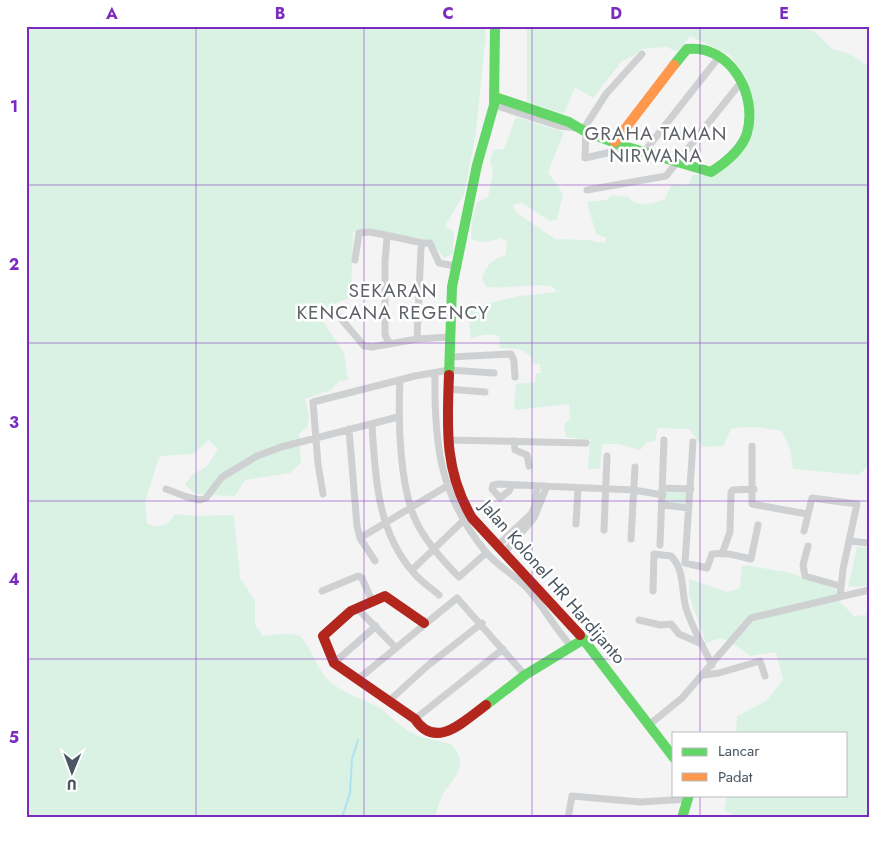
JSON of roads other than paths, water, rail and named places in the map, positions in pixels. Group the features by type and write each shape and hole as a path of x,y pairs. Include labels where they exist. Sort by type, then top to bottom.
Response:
{"street":[{"name":"Jalan Kolonel HR Hardijanto","path":"495,26 494,101 477,165 452,287 447,435 460,505 584,639 672,755"},
{"path":"494,101 547,118 569,122 582,130 620,144 711,172 728,159 747,133 748,116 742,81 733,68 719,57 700,48 687,49 682,52 620,144 607,153 585,158 582,130 606,94 642,54"},
{"path":"644,152 719,57"},
{"path":"587,190 665,177 742,81"},
{"path":"355,260 359,233 370,232 430,243 439,264 456,266"},
{"path":"390,236 387,238 385,261 385,335 390,344"},
{"path":"416,339 421,248 423,243"},
{"path":"334,309 364,346 372,347 416,339 450,338"},
{"path":"450,357 511,354 514,361 515,377"},
{"path":"323,494 313,402 449,370 494,373"},
{"path":"435,373 435,431 448,486 460,505 464,520 486,552 528,589 572,647"},
{"path":"400,380 398,417 404,481 410,508 419,527 459,577 486,552"},
{"path":"448,389 485,392"},
{"path":"166,489 200,500 206,498 222,477 257,456 280,447 398,417"},
{"path":"372,424 380,507 385,523 412,570 439,595"},
{"path":"349,429 354,512 360,538 375,561"},
{"path":"435,431 447,435 586,443"},
{"path":"514,440 515,450 528,455 529,466"},
{"path":"660,545 664,440"},
{"path":"693,442 685,563 707,568 712,554 736,554 752,559 758,525"},
{"path":"752,446 754,489 752,504 807,514"},
{"path":"604,530 604,489 607,456"},
{"path":"631,539 635,466"},
{"path":"512,485 663,492 690,489"},
{"path":"360,538 448,486"},
{"path":"537,486 538,505"},
{"path":"500,549 525,531 547,486"},
{"path":"576,524 578,488"},
{"path":"722,554 730,532 730,492 733,490 754,489"},
{"path":"804,531 812,498 857,504 840,586 840,597"},
{"path":"663,505 689,508"},
{"path":"412,570 464,520"},
{"path":"849,541 869,543"},
{"path":"808,546 803,565 806,576 840,586"},
{"path":"652,591 654,554 660,553 671,556 678,564 686,608 712,665"},
{"path":"322,591 358,576 362,578 372,601"},
{"path":"650,724 682,698 704,675 739,630 756,616 869,590"},
{"path":"424,623 389,597 372,601 357,608 323,634 324,643 334,663 415,718 421,728 436,733 450,732 525,675 584,639"},
{"path":"357,680 424,623 457,598 482,623 525,675"},
{"path":"357,608 395,647"},
{"path":"640,620 660,625 671,624 679,634 702,644"},
{"path":"389,701 426,667 482,623"},
{"path":"334,663 376,626"},
{"path":"415,718 503,649"},
{"path":"704,675 719,673 760,660 765,676"},
{"path":"568,818 572,796 640,802 689,797 682,818"}],"waterway":[{"path":"342,818 350,793 352,759 358,740"}],"district":[{"name":"GRAHA TAMAN NIRWANA","path":"656,144"},
{"name":"SEKARAN KENCANA REGENCY","path":"393,301"}]}
